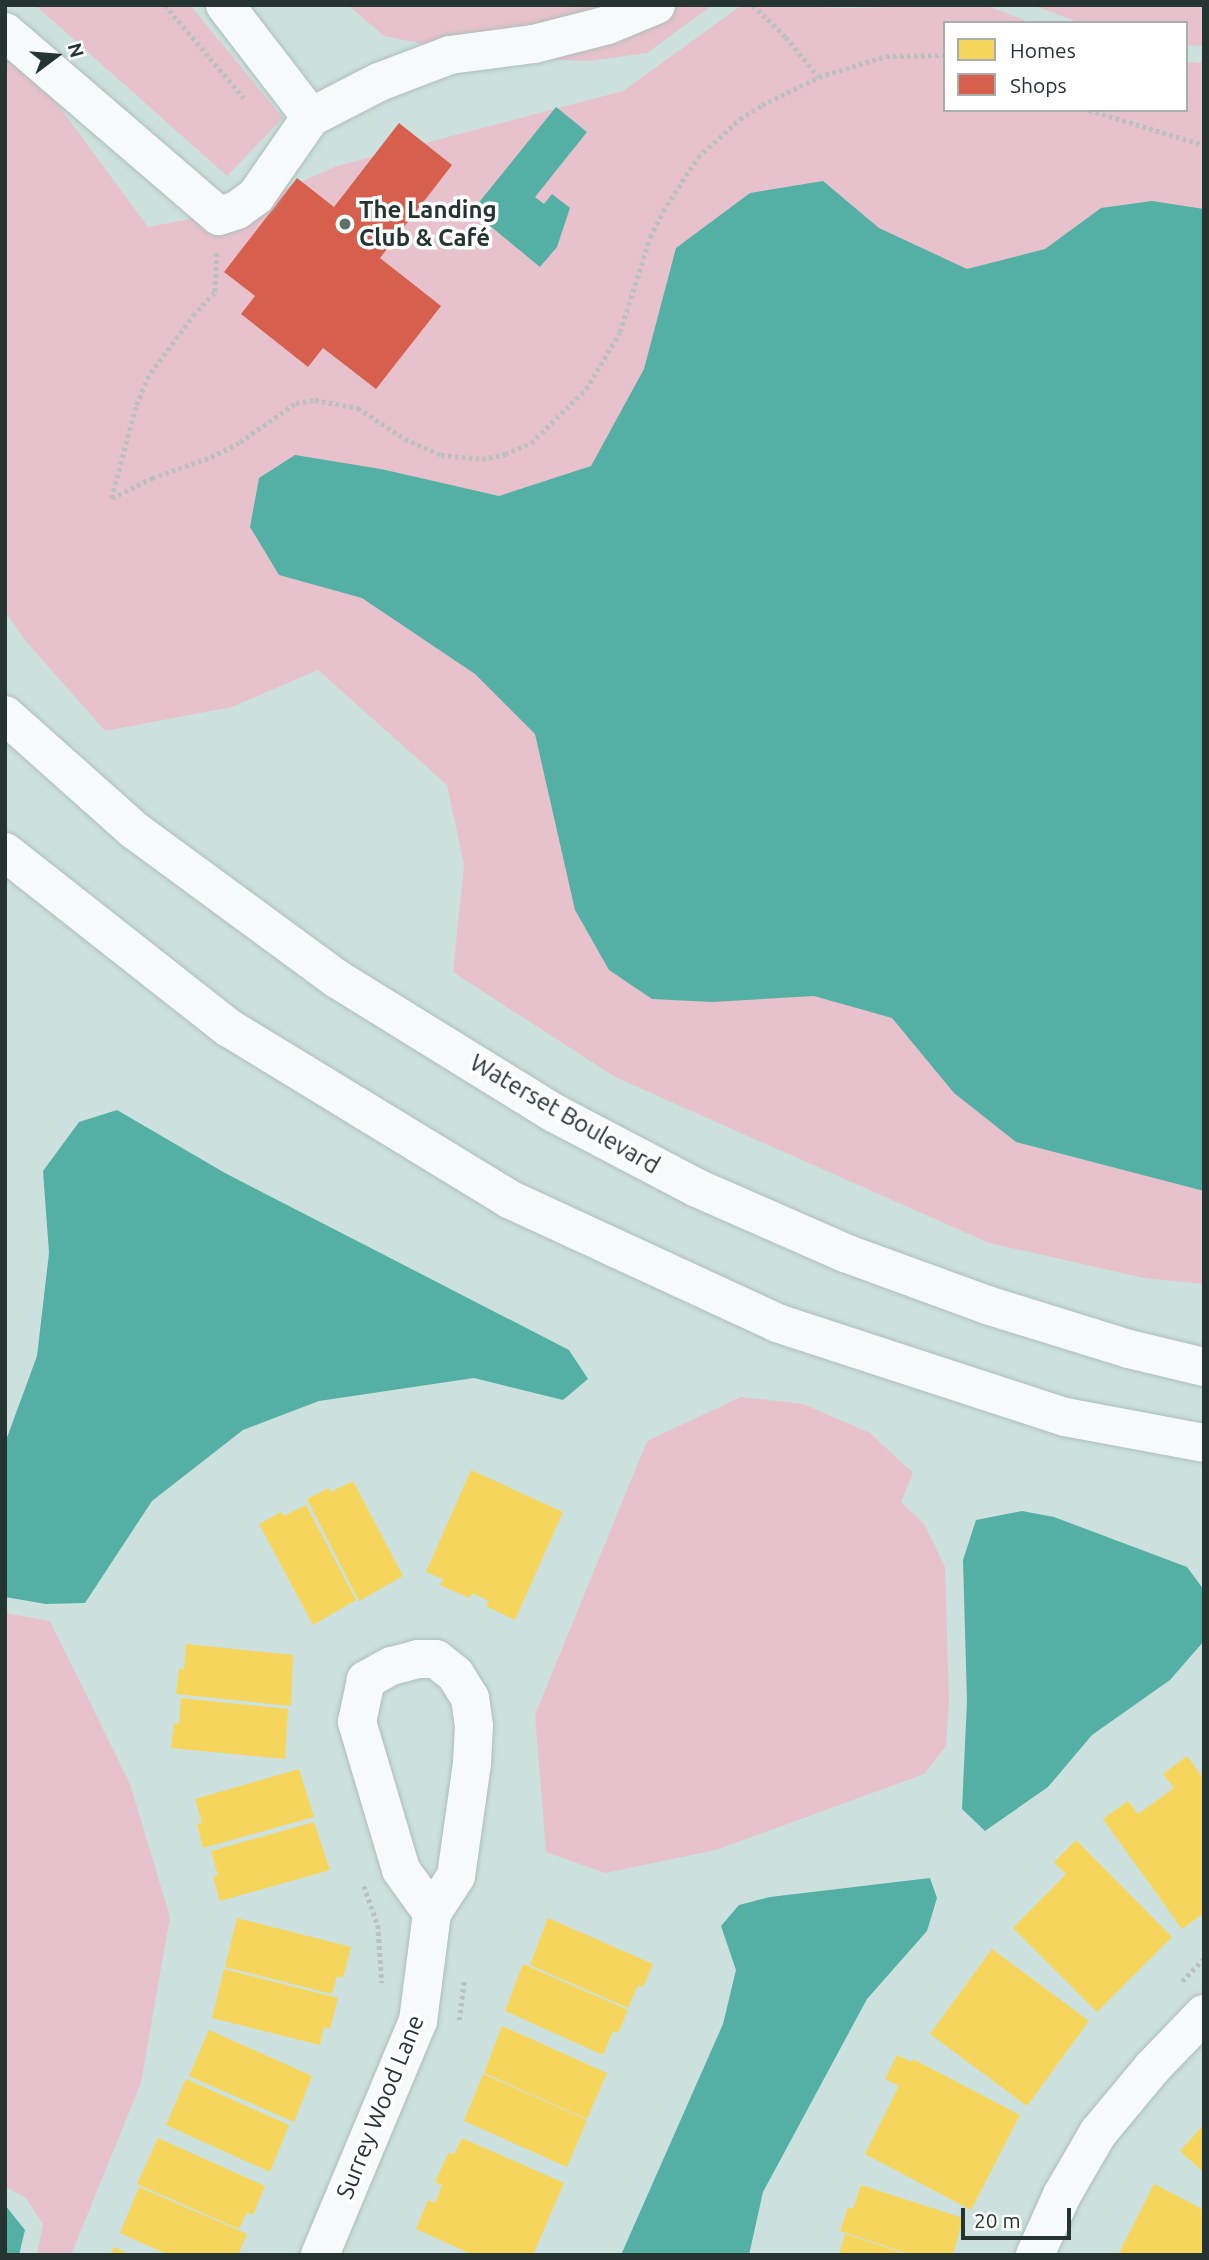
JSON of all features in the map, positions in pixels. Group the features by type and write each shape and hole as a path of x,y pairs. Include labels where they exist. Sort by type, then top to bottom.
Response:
{"street":[{"path":"225,5 310,117"},
{"path":"5,32 219,216 237,210 256,196 310,117 379,82 450,55 534,44 608,25 656,5"},
{"name":"Waterset Boulevard","path":"5,715 134,830 326,971 554,1112 696,1188 845,1253 987,1305 1129,1349 1204,1367"},
{"path":"5,852 229,1027 511,1200 777,1323 1065,1417 1204,1443"},
{"name":"Surrey Wood Lane","path":"320,2255 418,2021 432,1913 456,1876 474,1726 470,1698 455,1674 436,1659 418,1659 391,1667 366,1681 357,1722 401,1870 432,1913"},
{"path":"1035,2255 1062,2195 1098,2133 1152,2068 1204,2014"}],"path":[{"path":"165,5 288,149"},
{"path":"753,5 786,37 819,77"},
{"path":"219,216 215,292 195,314 149,376 136,407 112,498 152,478 211,457 240,442 296,403 315,400 358,408 421,447 458,459 505,454 531,443 586,389 620,332 650,237 663,211 698,157 740,119 819,77 887,56 943,55"},
{"path":"1096,112 1204,145"}],"shaded area":[{"path":"35,5 190,5 283,118 227,176"},
{"path":"348,5 713,5 647,53 590,61 489,57 384,36"},
{"path":"742,5 847,8 985,5 1027,21 943,21 943,112 1188,112 1188,62 1204,63 1204,1284 1144,1278 989,1243 615,1077 453,972 464,865 447,785 318,670 232,707 105,731 24,639 5,611 5,33 148,227 237,210 337,166 623,91"},
{"path":"1032,5 1204,5 1204,46 1188,45 1188,21 1076,21"},
{"path":"556,107 587,132 535,197 544,204 552,194 570,208 557,247 540,267 472,211"},
{"path":"823,181 879,228 967,269 1045,249 1101,208 1152,201 1204,209 1204,1191 1016,1142 954,1093 892,1018 814,996 712,1002 652,999 609,970 575,910 535,734 475,674 362,598 279,575 250,527 259,478 295,455 381,469 499,496 591,466 644,369 676,248 750,193"},
{"path":"117,1110 225,1173 569,1350 588,1379 563,1400 474,1378 319,1401 243,1430 152,1501 85,1603 46,1604 5,1597 5,1443 37,1356 49,1253 43,1171 79,1122"},
{"path":"741,1397 803,1404 870,1433 913,1473 901,1502 924,1524 945,1567 949,1701 946,1746 924,1774 716,1850 605,1873 546,1852 535,1715 647,1441"},
{"path":"1022,1511 1054,1517 1187,1567 1204,1590 1204,1641 1170,1680 1092,1735 1048,1787 985,1831 962,1809 967,1701 963,1560 976,1520"},
{"path":"5,1613 50,1621 130,1784 170,1917 141,2083 71,2255 37,2255 43,2224 25,2197 5,2187"},
{"path":"930,1878 937,1898 927,1931 867,1999 763,2192 749,2255 621,2255 723,2024 736,1970 721,1926 739,1905 770,1897"},
{"path":"5,2205 25,2230 19,2255 5,2255"}],"building: Homes":[{"path":"471,1470 563,1512 515,1620 486,1606 489,1601 472,1593 469,1598 440,1585 443,1579 426,1572"},
{"path":"353,1481 403,1576 359,1601 307,1499 329,1488 331,1492"},
{"path":"306,1505 356,1600 313,1625 259,1524 281,1512 284,1516"},
{"path":"186,1644 293,1655 291,1706 176,1694 179,1669 184,1669"},
{"path":"181,1698 288,1709 285,1759 171,1748 174,1723 179,1724"},
{"path":"1187,1756 1204,1779 1204,1913 1182,1929 1103,1819 1128,1801 1138,1814 1174,1788 1163,1774"},
{"path":"299,1769 314,1817 203,1848 197,1824 202,1823 195,1799"},
{"path":"314,1822 330,1870 220,1901 213,1877 218,1876 211,1851"},
{"path":"1076,1840 1172,1937 1097,2012 1013,1928 1066,1874 1054,1862"},
{"path":"237,1918 351,1947 343,1978 337,1976 332,1994 225,1967"},
{"path":"548,1918 653,1964 643,1987 638,1985 628,2008 530,1965"},
{"path":"992,1949 1089,2021 1027,2106 930,2034"},
{"path":"523,1964 628,2010 618,2033 613,2031 603,2055 505,2011"},
{"path":"224,1969 338,1998 330,2029 324,2027 320,2045 212,2018"},
{"path":"502,2026 607,2073 587,2119 484,2073"},
{"path":"209,2030 312,2076 294,2122 189,2076"},
{"path":"897,2055 912,2062 913,2059 1020,2115 971,2210 865,2154 899,2086 885,2079"},
{"path":"483,2074 587,2120 567,2167 464,2121"},
{"path":"186,2079 289,2125 270,2172 166,2125"},
{"path":"1204,2124 1204,2173 1180,2151"},
{"path":"158,2138 265,2186 253,2215 247,2212 239,2229 137,2184"},
{"path":"462,2138 564,2183 533,2255 473,2255 416,2229 428,2200 435,2203 442,2185 435,2182 449,2152 454,2155"},
{"path":"1154,2184 1204,2210 1204,2255 1118,2255"},
{"path":"861,2185 963,2218 953,2255 912,2255 840,2231 848,2207 853,2209"},
{"path":"139,2187 247,2234 238,2255 169,2255 120,2233"},
{"path":"845,2234 906,2254 906,2255 839,2255"},
{"path":"114,2247 131,2255 110,2255"}],"building: Shops":[{"path":"399,123 452,165 380,258 441,306 376,389 323,348 308,367 241,314 255,296 224,272 297,178 334,207"}],"place":[{"name":"The Landing Club & Café","path":"345,224"}]}
